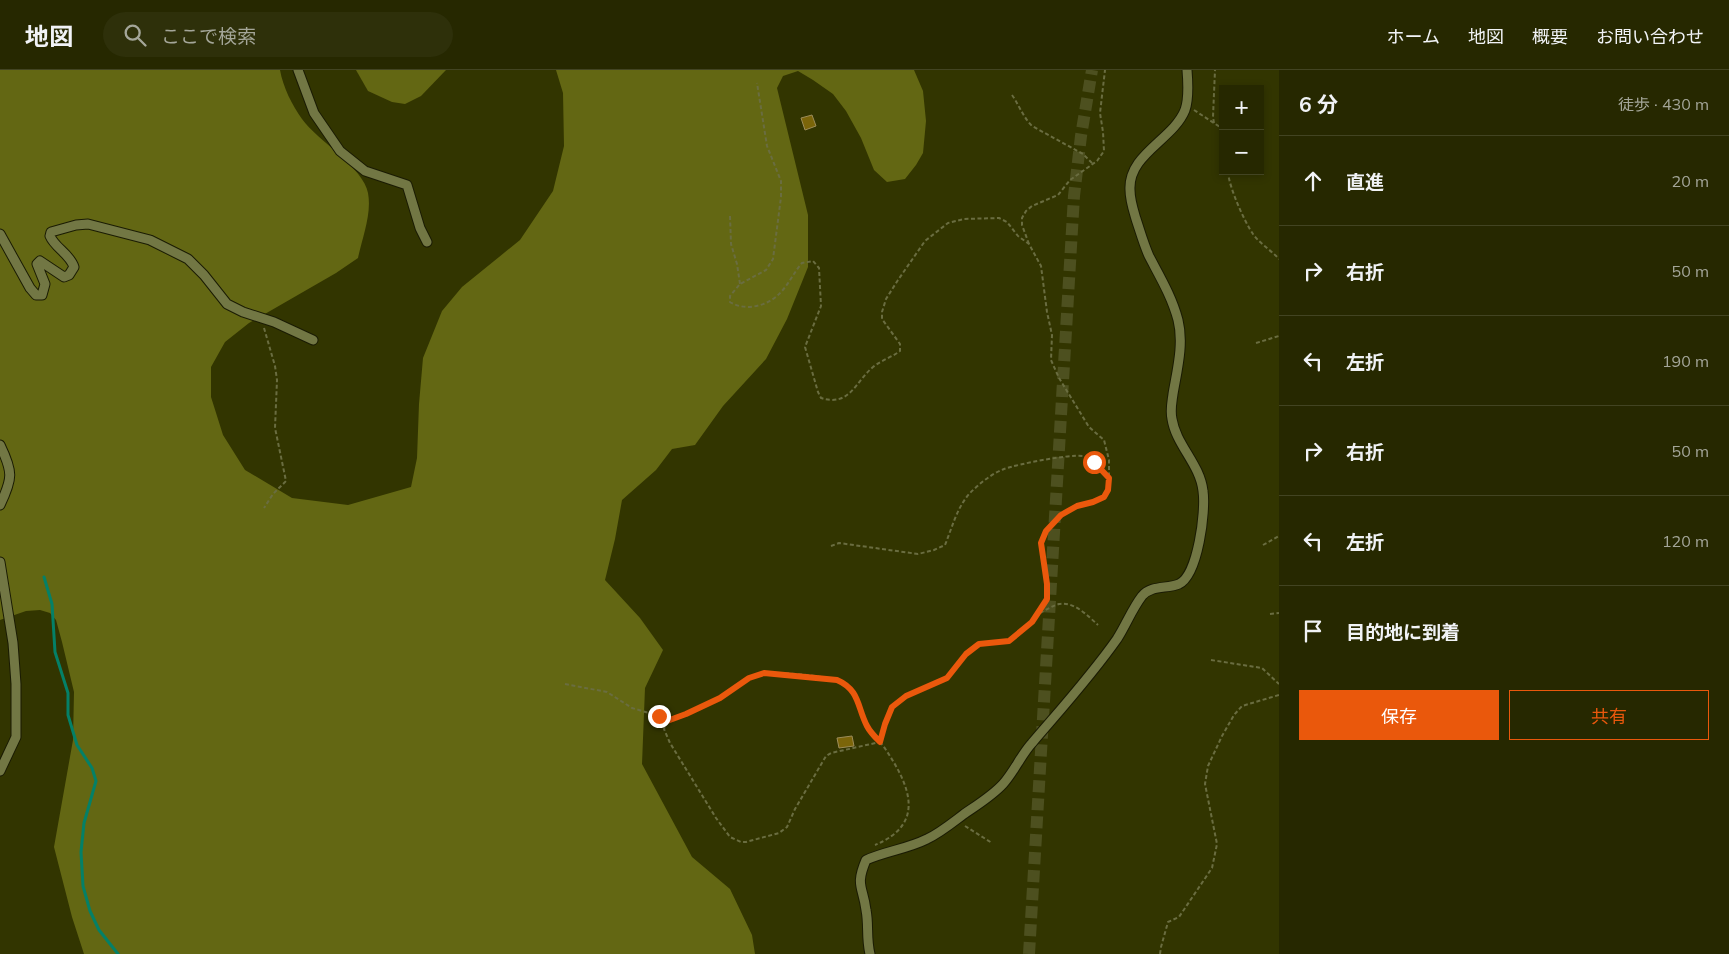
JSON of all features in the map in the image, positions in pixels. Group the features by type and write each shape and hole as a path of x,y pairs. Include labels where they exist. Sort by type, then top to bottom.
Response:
{"street":[{"path":"298,70 314,113 340,151 365,171 407,185 420,228 427,242"},
{"path":"870,954 866,932 866,909 860,889 860,874 866,860 876,855 907,848 929,838 1004,783 1029,746 1096,668 1118,637 1143,594 1151,589 1178,585 1186,580 1195,557 1204,512 1204,492 1202,481 1177,434 1172,419 1171,405 1181,336 1174,305 1148,254 1132,205 1130,189 1131,178 1141,160 1176,123 1182,114 1186,104 1187,70"},
{"path":"0,234 30,288 36,295 42,295 45,284 37,264 40,261 64,277 69,275 74,267 72,260 52,241 50,236 52,232 76,225 88,224 150,240 188,260 204,275 227,304 312,340"},
{"path":"0,445 10,465 9,486 0,505"},
{"path":"0,562 13,643 16,684 16,737 0,771"}],"path":[{"path":"880,742 892,707 906,696 947,678 966,654 979,644 1009,641 1032,622 1047,599 1047,584 1041,543 1046,531 1061,515 1077,506 1104,497 1108,490 1109,460 1104,440 1089,427 1050,360 1052,335 1041,266 1022,226 1022,218 1026,211 1032,206 1058,195 1070,180 1093,164 1104,152 1100,114 1105,70"},
{"path":"1214,123 1216,70"},
{"path":"757,83 767,146 782,181 781,197 773,259 766,270 740,284 730,296 730,302 738,307 752,307 764,303 778,295 802,263 816,263 820,268 821,306 805,347 821,398 830,401 841,400 848,395 872,368 900,351 900,344 882,319 886,299 925,242 936,230 948,223 964,219 999,218 1007,222 1018,236 1029,244"},
{"path":"1012,95 1020,106 1025,119 1032,126 1083,154 1093,164"},
{"path":"1186,104 1219,126"},
{"path":"1229,175 1237,202 1253,234 1279,259"},
{"path":"730,216 731,244 740,284"},
{"path":"261,318 275,366 277,380 275,428 286,481 273,494 264,508"},
{"path":"1256,343 1279,336"},
{"path":"831,546 839,542 918,554 934,550 945,545 957,513 968,495 986,479 1004,469 1044,460 1084,456 1094,462 1109,478"},
{"path":"1263,545 1277,539 1279,536"},
{"path":"1040,612 1059,604 1066,604 1080,609 1098,625"},
{"path":"1270,614 1279,613"},
{"path":"1211,660 1262,668 1279,684"},
{"path":"875,845 895,834 905,822 910,806 906,786 885,749 880,742 867,726 855,695 846,684 837,680 764,673 749,678 720,698 667,721 664,729 670,743 716,818 730,837 741,842 779,833 787,826 826,756 831,753 880,742"},
{"path":"565,684 607,692 632,708 659,716 667,721"},
{"path":"1160,954 1168,922 1179,917 1184,911 1212,868 1216,856 1216,834 1206,789 1208,766 1234,715 1242,706 1279,695"},
{"path":"957,819 992,843"}],"shaded area":[{"path":"0,70 280,70 288,96 302,119 349,164 365,184 369,201 366,226 358,258 336,273 249,323 225,342 211,367 211,397 223,435 245,470 292,498 348,505 411,487 417,458 423,358 442,311 462,287 520,240 553,191 564,146 563,93 556,70 914,70 923,91 926,121 923,153 905,179 887,182 874,170 861,138 846,111 833,94 798,71 783,76 777,88 808,215 808,267 787,319 766,359 723,406 695,445 672,449 656,470 622,500 605,580 640,618 663,650 645,688 642,764 692,857 730,889 752,935 755,954 84,954 72,917 54,847 73,740 74,692 62,642 56,620 50,613 40,610 26,611 0,620"},
{"path":"356,70 446,70 421,96 405,104 392,102 368,91"}],"building":[{"path":"812,115 816,126 805,130 801,118"},
{"path":"852,736 854,746 839,748 837,738"}],"waterway":[{"path":"44,577 52,604 55,652 68,693 68,715 77,745 92,768 96,781 84,823 81,852 83,886 90,911 99,930 118,954"}],"tunnel":[{"path":"1029,954 1074,196 1081,136 1092,70"}],"route":[{"path":"659,716 667,721 686,714 720,698 749,678 764,673 788,674 837,680 846,684 855,695 867,726 880,742 892,707 906,696 947,678 966,654 979,644 1009,641 1032,622 1040,612 1047,599 1047,584 1041,543 1046,531 1061,515 1077,506 1104,497 1108,490 1109,478 1094,462"}]}
